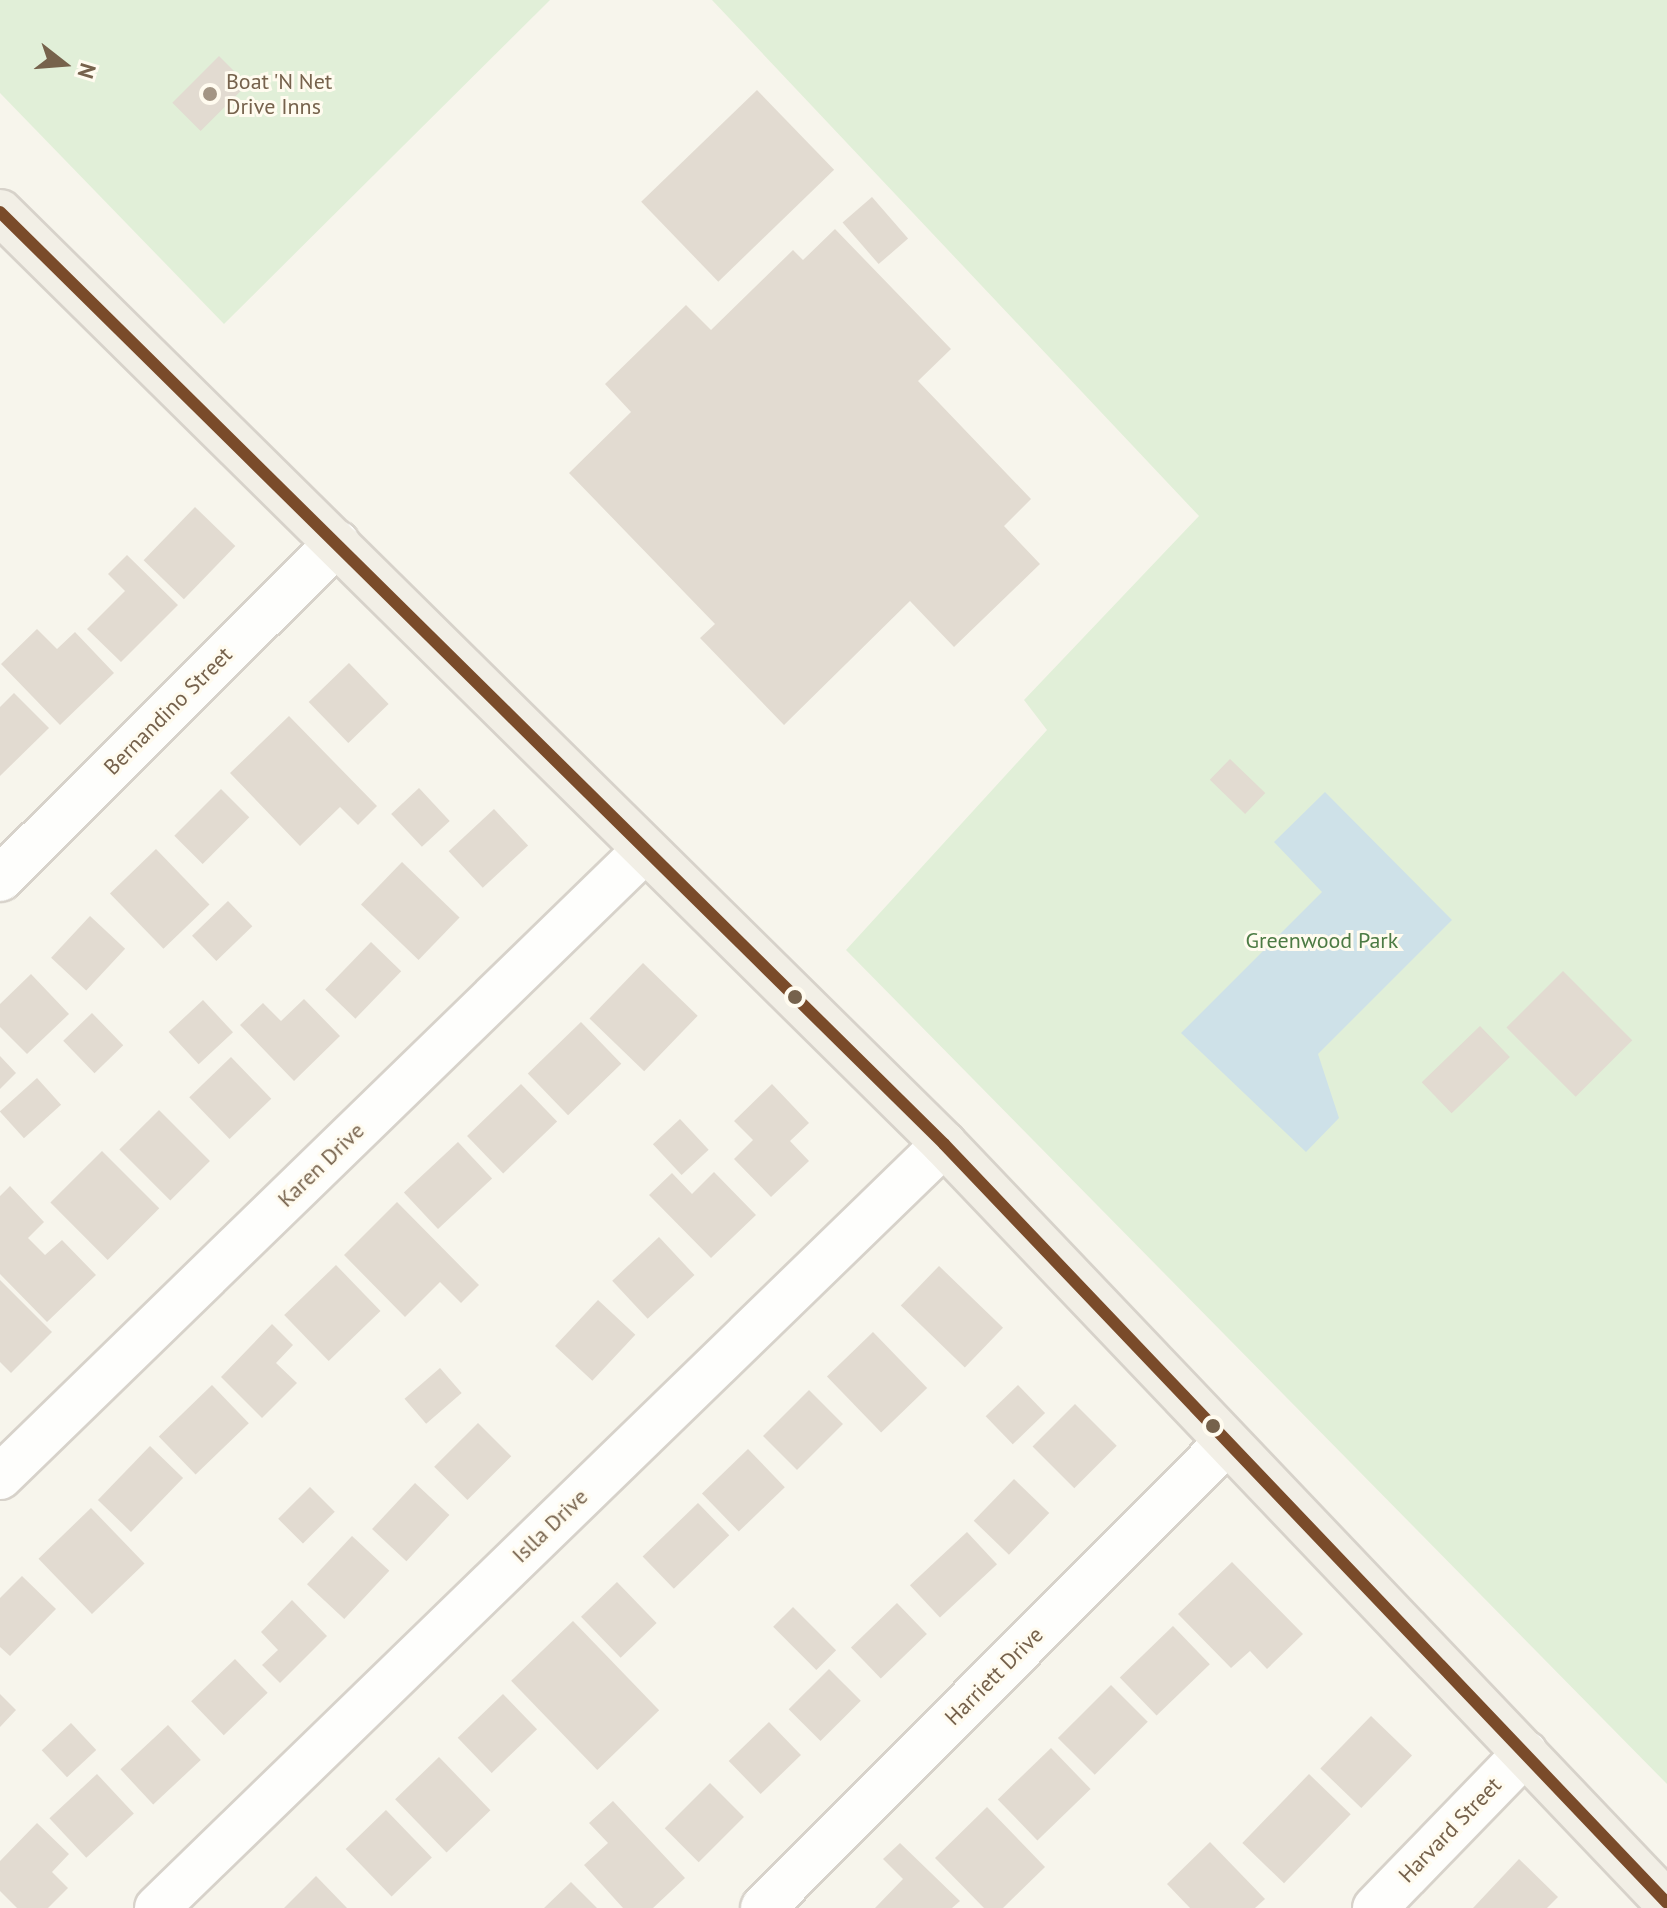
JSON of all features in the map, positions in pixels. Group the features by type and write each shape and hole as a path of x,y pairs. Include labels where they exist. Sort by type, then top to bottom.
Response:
{"main road":[{"path":"0,212 337,543 643,852 944,1144 1225,1444 1667,1903"}],"street":[{"name":"Bernandino Street","path":"0,879 337,543"},
{"name":"Karen Drive","path":"0,1477 643,852"},
{"name":"Islla Drive","path":"157,1908 944,1144"},
{"name":"Harriett Drive","path":"763,1908 1225,1444"},
{"name":"Harvard Street","path":"1375,1908 1525,1753"}],"green space":[{"path":"0,0 550,0 224,324 0,93"},
{"name":"Greenwood Park","path":"712,0 1667,0 1667,1784 846,950 1047,730 1024,700 1199,516"}],"shaded area":[{"path":"1325,792 1452,920 1318,1054 1339,1118 1306,1152 1181,1033 1322,892 1274,842"}],"building":[{"name":"Boat 'N Net Drive Inns","path":"219,56 247,84 201,131 172,103"},
{"path":"757,90 834,170 718,282 641,202"},
{"path":"872,197 908,239 879,264 843,223"},
{"path":"835,229 951,349 918,381 1031,499 1004,526 1040,564 954,647 910,601 784,725 700,638 715,624 569,473 631,412 605,384 686,305 711,330 793,250 803,260"},
{"path":"195,507 235,546 184,599 144,560"},
{"path":"127,555 178,605 121,662 87,629 125,591 108,574"},
{"path":"37,629 57,649 75,632 114,673 60,725 1,664"},
{"path":"349,663 389,704 348,743 309,702"},
{"path":"14,693 49,728 0,776 0,707"},
{"path":"289,716 377,806 358,825 340,807 300,846 230,773"},
{"path":"1230,759 1265,793 1245,814 1210,780"},
{"path":"419,788 450,821 422,847 391,814"},
{"path":"221,789 249,817 203,864 174,836"},
{"path":"494,809 528,846 483,888 449,851"},
{"path":"156,849 209,904 163,949 110,893"},
{"path":"402,862 460,918 419,960 361,904"},
{"path":"228,901 252,926 216,961 192,936"},
{"path":"90,916 125,949 86,990 51,958"},
{"path":"371,942 401,971 355,1019 325,989"},
{"path":"643,963 698,1016 644,1071 590,1018"},
{"path":"1563,971 1632,1040 1576,1097 1506,1028"},
{"path":"31,974 69,1014 27,1054 0,1027 0,1004"},
{"path":"304,999 340,1036 294,1081 240,1025 263,1003 281,1021"},
{"path":"203,1000 233,1032 199,1064 169,1032"},
{"path":"92,1013 123,1045 94,1073 63,1041"},
{"path":"581,1022 621,1064 568,1115 528,1073"},
{"path":"1480,1026 1510,1057 1452,1113 1422,1082"},
{"path":"0,1056 16,1073 0,1089"},
{"path":"231,1057 271,1099 230,1139 189,1097"},
{"path":"37,1078 61,1105 24,1138 0,1111"},
{"path":"521,1084 557,1121 503,1174 467,1136"},
{"path":"772,1084 809,1123 790,1141 809,1161 771,1197 734,1159 753,1140 734,1121"},
{"path":"159,1110 210,1161 170,1201 119,1150"},
{"path":"680,1119 709,1150 682,1175 653,1144"},
{"path":"458,1142 492,1179 438,1229 404,1192"},
{"path":"102,1151 159,1208 108,1260 50,1203"},
{"path":"714,1172 756,1215 711,1258 649,1195 672,1173 692,1194"},
{"path":"10,1186 44,1222 28,1238 45,1255 62,1240 96,1275 47,1322 0,1274 0,1196"},
{"path":"397,1202 479,1285 461,1303 440,1282 405,1317 344,1255"},
{"path":"659,1237 694,1275 648,1319 612,1281"},
{"path":"336,1265 380,1311 329,1361 284,1315"},
{"path":"939,1266 1003,1328 965,1367 901,1306"},
{"path":"0,1280 52,1332 11,1373 0,1362"},
{"path":"598,1300 635,1335 592,1381 555,1346"},
{"path":"272,1324 293,1345 276,1363 297,1383 262,1418 221,1377"},
{"path":"873,1332 927,1388 881,1433 827,1376"},
{"path":"440,1368 462,1393 426,1424 405,1399"},
{"path":"212,1385 249,1423 196,1475 159,1436"},
{"path":"1018,1385 1045,1413 1013,1444 986,1416"},
{"path":"809,1390 843,1424 797,1470 763,1436"},
{"path":"1075,1404 1117,1446 1074,1488 1033,1446"},
{"path":"478,1423 511,1456 467,1500 434,1467"},
{"path":"150,1446 183,1478 131,1532 98,1500"},
{"path":"748,1449 785,1487 739,1532 702,1493"},
{"path":"1014,1479 1049,1513 1009,1555 974,1521"},
{"path":"415,1483 449,1515 406,1561 372,1529"},
{"path":"310,1487 335,1512 303,1544 278,1519"},
{"path":"698,1503 729,1535 674,1589 643,1556"},
{"path":"91,1508 144,1563 92,1614 38,1559"},
{"path":"967,1532 997,1564 940,1617 910,1585"},
{"path":"352,1536 389,1571 344,1619 307,1584"},
{"path":"1232,1562 1303,1634 1267,1669 1250,1651 1231,1668 1178,1614"},
{"path":"22,1576 56,1609 10,1656 0,1647 0,1598"},
{"path":"617,1582 657,1623 621,1658 581,1617"},
{"path":"292,1600 327,1636 280,1683 262,1665 278,1650 261,1632"},
{"path":"897,1603 927,1634 881,1678 851,1647"},
{"path":"793,1607 836,1650 816,1670 773,1627"},
{"path":"573,1621 659,1710 597,1770 511,1681"},
{"path":"1173,1626 1210,1664 1157,1716 1120,1677"},
{"path":"235,1659 268,1693 224,1735 191,1701"},
{"path":"829,1669 861,1701 821,1741 789,1709"},
{"path":"1111,1685 1148,1722 1095,1775 1058,1738"},
{"path":"0,1694 16,1710 0,1727"},
{"path":"503,1694 537,1729 492,1773 458,1738"},
{"path":"1371,1716 1412,1756 1361,1808 1320,1769"},
{"path":"769,1722 801,1755 761,1794 729,1761"},
{"path":"71,1723 96,1750 67,1777 42,1750"},
{"path":"168,1725 201,1760 153,1804 120,1769"},
{"path":"1051,1748 1091,1789 1037,1840 998,1799"},
{"path":"439,1757 490,1810 447,1853 395,1799"},
{"path":"97,1774 134,1813 86,1858 49,1818"},
{"path":"1309,1774 1351,1814 1284,1883 1242,1843"},
{"path":"710,1783 744,1817 699,1862 665,1828"},
{"path":"613,1801 685,1878 653,1908 623,1908 584,1865 608,1843 589,1823"},
{"path":"987,1807 1045,1867 1003,1908 984,1908 935,1858"},
{"path":"386,1810 432,1857 392,1896 346,1849"},
{"path":"37,1823 69,1854 52,1872 68,1888 48,1908 17,1908 0,1891 0,1861"},
{"path":"1210,1842 1265,1899 1255,1908 1190,1908 1167,1884"},
{"path":"900,1843 960,1901 952,1908 875,1908 903,1879 883,1859"},
{"path":"1519,1859 1558,1897 1547,1908 1473,1908"},
{"path":"316,1876 347,1908 284,1908"},
{"path":"571,1882 597,1908 544,1908"}],"transit line":[{"path":"0,212 944,1144 1667,1903"}],"place":[{"name":"Boat 'N Net Drive Inns","path":"210,94"}]}
